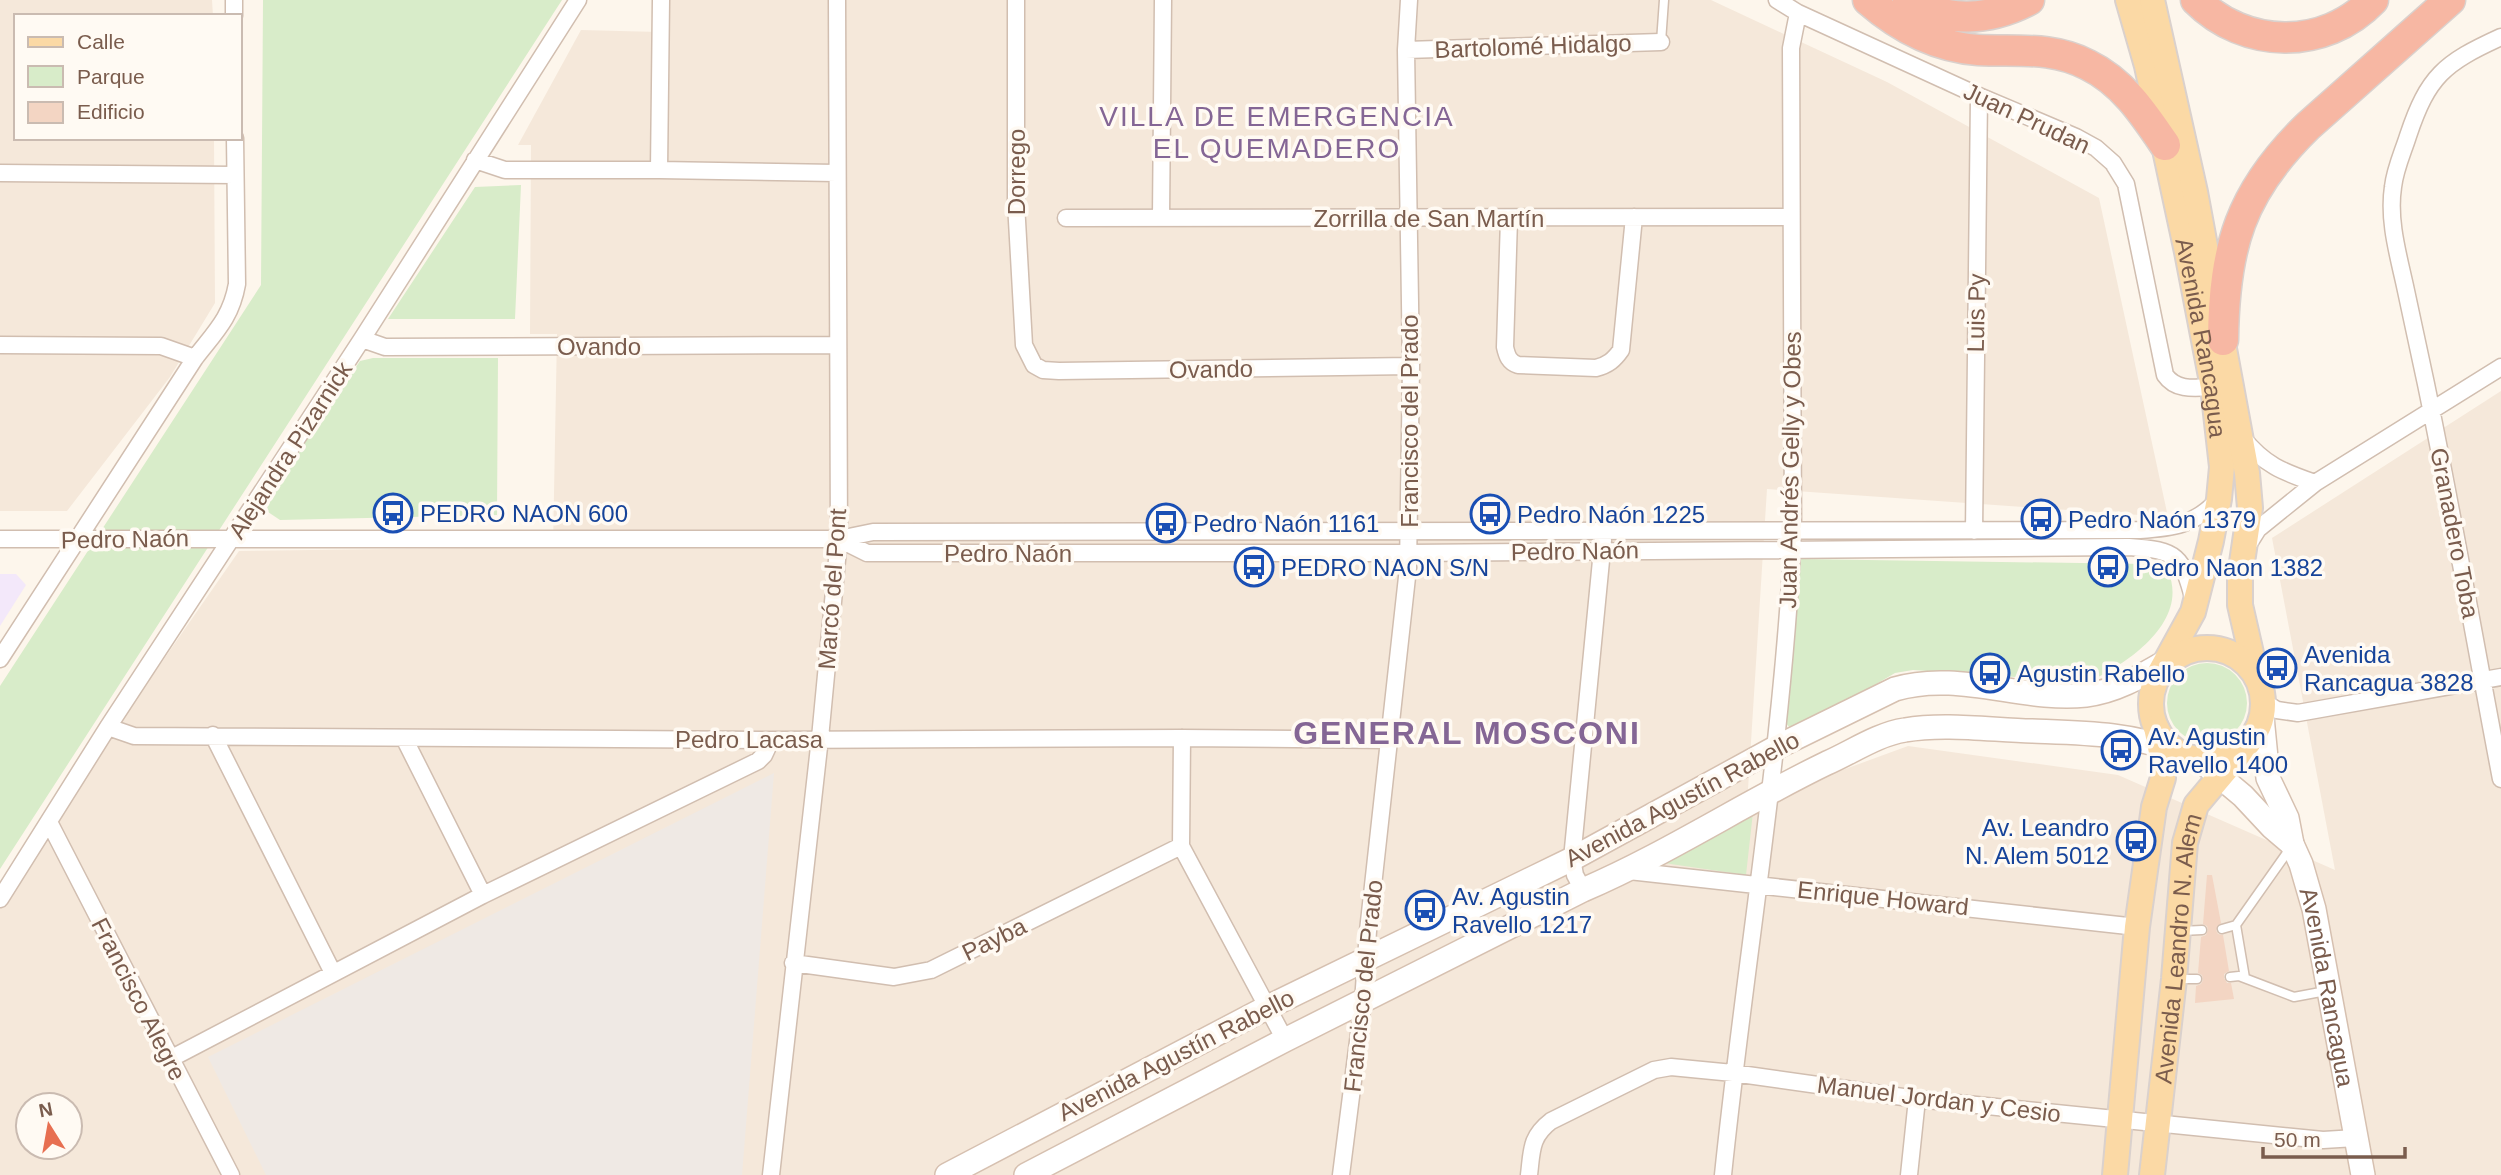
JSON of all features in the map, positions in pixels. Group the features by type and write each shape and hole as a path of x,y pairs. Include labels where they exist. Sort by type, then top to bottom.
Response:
{"highway":[{"path":"1868,0 1893,20 1932,40 1978,50 2041,50 2059,53 2090,66 2129,96 2165,145"},
{"path":"1908,0 1937,13 1978,17 1996,14 2029,0"},
{"path":"2196,0 2221,21 2238,30 2276,39 2296,38 2336,27 2373,0"},
{"path":"2223,340 2225,280 2232,245 2241,220 2264,177 2308,126 2450,0"}],"main road":[{"name":"Avenida Rancagua","path":"2128,0 2165,145 2213,387 2222,467 2219,499 2195,605 2188,625 2167,664"},
{"name":"Avenida Rancagua","path":"2152,0 2193,180 2242,436 2249,508 2240,605 2256,675"},
{"path":"2198,648 2221,649 2241,658 2256,675 2262,688 2263,710 2249,742 2226,757 2213,760 2174,746 2152,716 2151,693 2167,664 2198,648"},
{"name":"Avenida Agustín Rabello","path":"947,1175 1266,1008 1572,859 1775,748 1878,697 1911,684 1948,683 2046,695 2088,694 2134,680 2167,664"},
{"name":"Avenida Rancagua","path":"2263,710 2268,778 2287,818 2292,844 2308,885 2363,1175"},
{"name":"Avenida Agustín Rabello","path":"1026,1175 1285,1040 1583,890 1629,871 1770,790 1878,739 1904,730 1930,728 2080,733 2137,738 2174,746"},
{"name":"Avenida Leandro N. Alem","path":"2152,1175 2158,1123 2185,979 2190,930 2185,843 2196,804 2249,742"},
{"name":"Avenida Rancagua","path":"2174,746 2220,775 2292,844"},
{"name":"Avenida Leandro N. Alem","path":"2115,1175 2137,927 2154,807 2174,746"}],"street":[{"name":"Alejandra Pizarnick","path":"0,899 108,727 362,339 578,0"},
{"path":"659,170 661,0"},
{"name":"Marcó del Pont","path":"771,1175 820,738 839,539 837,0"},
{"name":"Dorrego","path":"1016,0 1016,203 1024,345"},
{"path":"1161,217 1163,0"},
{"name":"Francisco del Prado","path":"1341,1175 1368,958 1368,931 1391,740 1409,553 1411,366 1406,50 1409,0"},
{"name":"Juan Prudan","path":"1777,0 1798,13 1979,96 2076,137 2096,148 2113,163 2126,184 2161,365 2170,382 2188,388 2213,387"},
{"name":"Juan Andrés Gelly y Obes","path":"1723,1175 1733,1073 1760,885 1791,589 1791,48 1798,13"},
{"name":"Granadero Toba","path":"2501,37 2467,52 2433,80 2418,106 2393,187 2393,225 2432,412 2501,779"},
{"name":"Bartolomé Hidalgo","path":"1406,50 1661,42"},
{"name":"Luis Py","path":"1973,531 1979,96"},
{"path":"0,659 195,358 229,315 234,304 237,285 235,140"},
{"path":"475,160 505,170 836,173"},
{"path":"0,173 235,176"},
{"path":"1509,219 1505,347 1507,357 1518,365 1596,368 1606,365 1620,350 1634,217"},
{"name":"Zorrilla de San Martín","path":"1066,218 1791,217"},
{"name":"Ovando","path":"362,339 385,347 838,345"},
{"path":"0,345 161,346 195,358"},
{"name":"Ovando","path":"1024,345 1034,365 1043,370 1059,371 1411,366"},
{"path":"2243,552 2259,529 2315,483 2501,367"},
{"path":"2242,436 2254,452 2273,467 2315,483"},
{"name":"Pedro Naón","path":"0,539 839,539 873,532 1409,533 2164,528 2204,515 2219,499"},
{"path":"1583,890 1575,875 1572,859 1603,550 1602,531"},
{"name":"Pedro Naón","path":"839,539 867,553 2154,549 2169,554 2181,563 2195,605"},
{"path":"2263,710 2298,713 2501,677"},
{"name":"Pedro Lacasa","path":"108,727 134,736 1391,740"},
{"path":"213,735 332,973"},
{"path":"404,738 483,895"},
{"path":"1182,738 1181,846 1285,1040"},
{"path":"170,1059 483,895 758,761 771,740"},
{"name":"Francisco Alegre","path":"49,822 231,1175"},
{"name":"Payba","path":"793,963 894,977 931,971 1181,846"},
{"name":"Enrique Howard","path":"1629,871 2137,927"},
{"name":"Manuel Jordan y Cesio","path":"1530,1175 1532,1146 1538,1131 1550,1121 1654,1070 1671,1067 1917,1099 2323,1140 2356,1138"},
{"path":"1909,1175 1917,1099"}],"lane":[{"path":"1661,42 1664,0"},
{"path":"2222,929 2236,925 2292,844"},
{"path":"2236,925 2245,978"},
{"path":"2230,977 2245,978 2294,997 2329,991"}],"shaded area":[{"path":"0,0 212,0 213,14 14,14 14,140 214,140 215,303 170,377 67,511 0,511"},
{"path":"659,0 1711,0 1887,82 2099,198 2168,517 1767,489 1747,805 1908,746 2118,775 2335,870 2272,538 2501,391 2501,1175 0,1175 0,895 239,551 553,547 557,334 530,334 531,145 518,145 581,30 659,32"},
{"path":"0,574 16,574 26,585 0,626"},
{"path":"774,773 742,1175 266,1175 208,1057"}],"green space":[{"path":"263,0 562,0 0,869 0,686 261,285"},
{"path":"521,185 515,319 388,319 475,187"},
{"path":"373,358 498,358 497,515 280,520 268,512 266,499 360,361"},
{"path":"1801,559 2145,564 2168,571 2172,590 2170,607 2163,624 2151,639 2120,664 2088,682 1913,670 1895,673 1798,730 1790,728 1785,722"},
{"path":"2199,663 2215,663 2229,670 2240,681 2247,695 2244,718 2229,736 2215,743 2199,743 2185,736 2174,725 2167,711 2167,695 2174,681 2185,670"},
{"path":"1753,812 1746,875 1657,862"}],"building":[{"path":"2207,875 2212,875 2221,923 2216,930 2223,935 2229,971 2224,974 2224,978 2227,983 2231,983 2234,999 2195,1003 2196,986 2203,980 2198,973 2201,937 2206,935 2208,930 2203,924"}],"place":[{"name":"PEDRO NAON 600","path":"393,513"},
{"name":"Pedro Naón 1225","path":"1490,514"},
{"name":"Pedro Naón 1379","path":"2041,519"},
{"name":"Pedro Naón 1161","path":"1166,523"},
{"name":"PEDRO NAON S/N","path":"1254,567"},
{"name":"Pedro Naon 1382","path":"2108,567"},
{"name":"Avenida Rancagua 3828","path":"2277,668"},
{"name":"Agustin Rabello","path":"1990,673"},
{"name":"Av. Agustin Ravello 1400","path":"2121,750"},
{"name":"Av. Leandro N. Alem 5012","path":"2136,841"},
{"name":"Av. Agustin Ravello 1217","path":"1425,910"}],"district":[{"name":"VILLA DE EMERGENCIA EL QUEMADERO","path":"1277,132"},
{"name":"GENERAL MOSCONI","path":"1467,733"}]}
